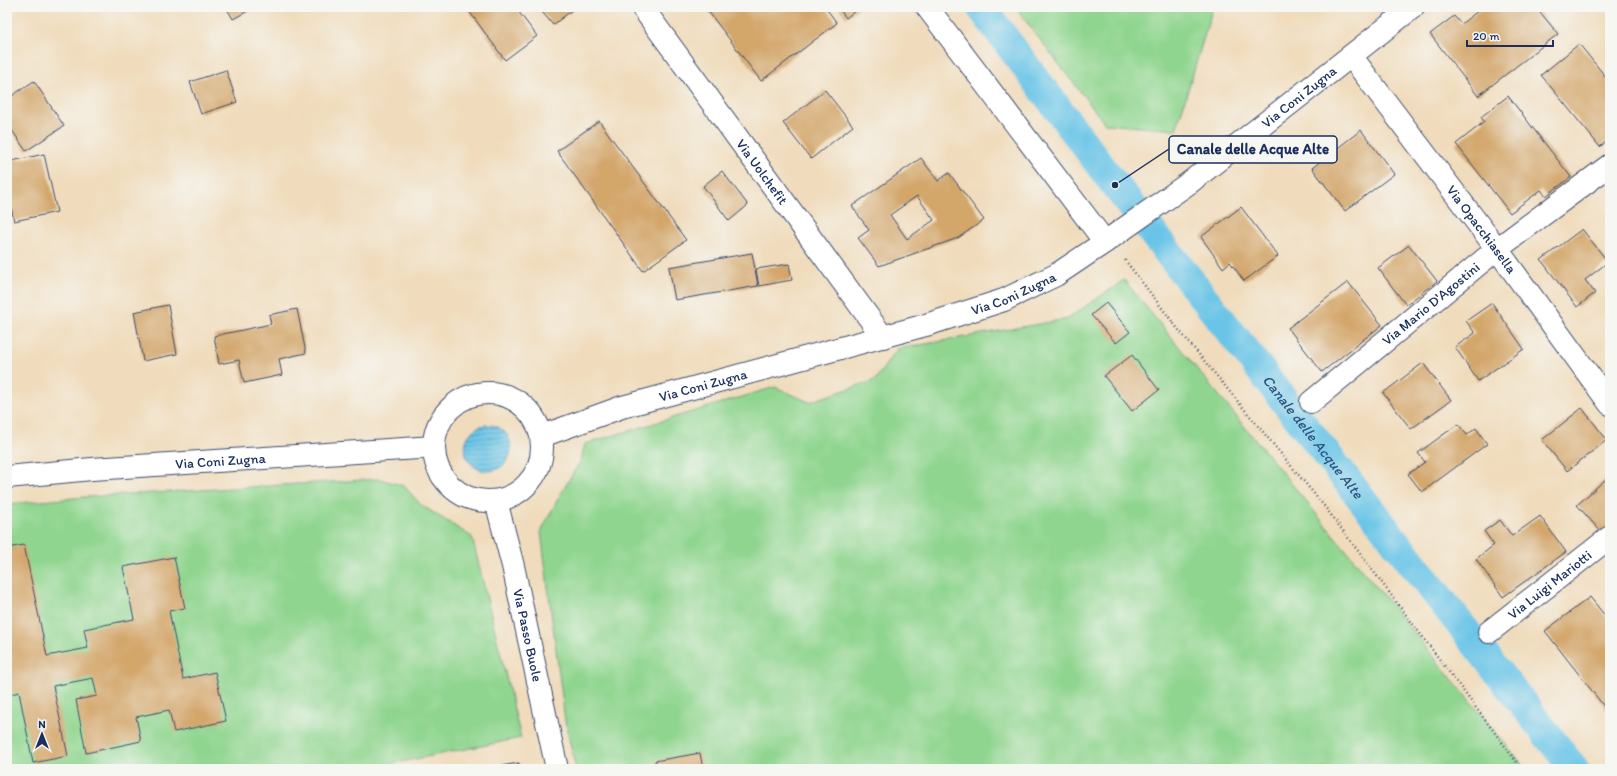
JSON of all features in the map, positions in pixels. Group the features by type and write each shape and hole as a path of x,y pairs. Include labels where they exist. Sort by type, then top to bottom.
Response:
{"street":[{"name":"Via Uolchefit","path":"642,7 883,337"},
{"path":"927,7 1105,242"},
{"name":"Via Coni Zugna","path":"542,436 622,408 926,325 1004,300 1056,275 1189,182 1413,7"},
{"name":"Via Opacchiasella","path":"1352,56 1497,249 1610,404"},
{"name":"Via Mario D'Agostini","path":"1311,402 1497,249 1610,164"},
{"path":"492,393 509,397 524,406 535,419 542,436 542,453 538,470 528,485 513,495 496,501 478,501 460,494 446,482 437,465 434,447 437,430 445,414 458,402 474,395 492,393"},
{"name":"Via Coni Zugna","path":"7,477 92,469 434,447"},
{"name":"Via Passo Buole","path":"496,501 513,566 557,769"},
{"name":"Via Luigi Mariotti","path":"1490,632 1610,537"}],"path":[{"path":"1105,242 1128,263 1178,329 1325,507 1522,769"}],"green space":[{"path":"1015,7 1213,7 1176,130 1105,124"},
{"path":"1124,280 1526,769 576,769 565,721 541,532 556,502 581,460 585,444 775,387 809,402 875,380 897,349 1067,319"},
{"path":"380,479 404,486 421,505 472,537 521,738 366,769 7,769 7,504 86,497"}],"water":[{"path":"488,425 501,429 507,435 511,448 507,461 501,467 488,471 475,467 469,461 465,448 469,435 475,429"}],"building":[{"path":"226,7 255,7 233,19"},
{"path":"466,7 515,7 537,36 505,60"},
{"path":"538,7 576,7 553,25"},
{"path":"705,7 825,7 837,23 761,81"},
{"path":"838,7 860,7 846,18"},
{"path":"1483,7 1536,7 1558,34 1478,96 1430,34 1454,16 1461,24"},
{"path":"1579,44 1610,82 1610,138 1600,147 1541,75"},
{"path":"226,70 237,102 201,114 190,82"},
{"path":"34,81 64,126 26,151 7,123 7,99"},
{"path":"825,90 853,126 811,159 783,123"},
{"path":"1508,96 1571,177 1546,196 1541,190 1510,213 1456,144 1484,122 1481,117"},
{"path":"599,121 686,240 643,271 557,151"},
{"path":"1361,130 1394,174 1345,211 1312,168"},
{"path":"44,154 57,212 14,221 7,188 7,162"},
{"path":"921,158 938,181 949,173 984,220 958,238 879,266 858,238 869,230 852,206","holes":["917,196 934,220 907,239 890,215"]},
{"path":"722,171 748,205 729,221 703,186"},
{"path":"1241,207 1278,256 1244,281 1230,262 1223,268 1201,237"},
{"path":"1582,229 1608,262 1585,280 1595,293 1577,307 1541,260"},
{"path":"1409,245 1437,281 1406,305 1378,268"},
{"path":"752,253 758,286 675,300 669,267"},
{"path":"789,264 792,280 759,286 756,269"},
{"path":"1348,282 1382,325 1322,372 1288,328"},
{"path":"1106,303 1130,332 1116,343 1091,315"},
{"path":"1492,303 1524,349 1478,381 1455,347 1475,333 1466,321"},
{"path":"168,305 177,354 143,361 134,312"},
{"path":"297,309 306,353 279,359 282,375 244,383 239,360 219,364 214,336 271,324 269,315"},
{"path":"1132,355 1159,390 1132,411 1104,376"},
{"path":"1423,363 1451,400 1411,429 1383,393"},
{"path":"1582,408 1607,440 1567,471 1542,440"},
{"path":"1458,424 1467,435 1476,428 1487,444 1422,492 1408,474 1425,462 1418,453"},
{"path":"1607,478 1610,481 1610,525 1602,533 1577,505"},
{"path":"1540,516 1566,552 1503,597 1476,559 1494,545 1484,531 1500,520 1512,536"},
{"path":"24,545 47,656 88,648 84,629 134,619 123,567 174,557 185,608 169,611 183,679 215,672 226,721 174,732 169,710 136,717 141,741 86,753 76,700 97,696 93,678 53,686 68,756 33,763 19,692 7,695 7,662 12,661 7,636 7,548"},
{"path":"1590,597 1610,622 1610,714 1545,631"},
{"path":"700,753 703,769 657,769 655,761"},
{"path":"519,763 520,769 488,769 488,768"}],"waterway":[{"name":"Canale delle Acque Alte","path":"981,7 1115,185 1574,769"}],"place":[{"name":"Canale delle Acque Alte","path":"1115,185"}]}
